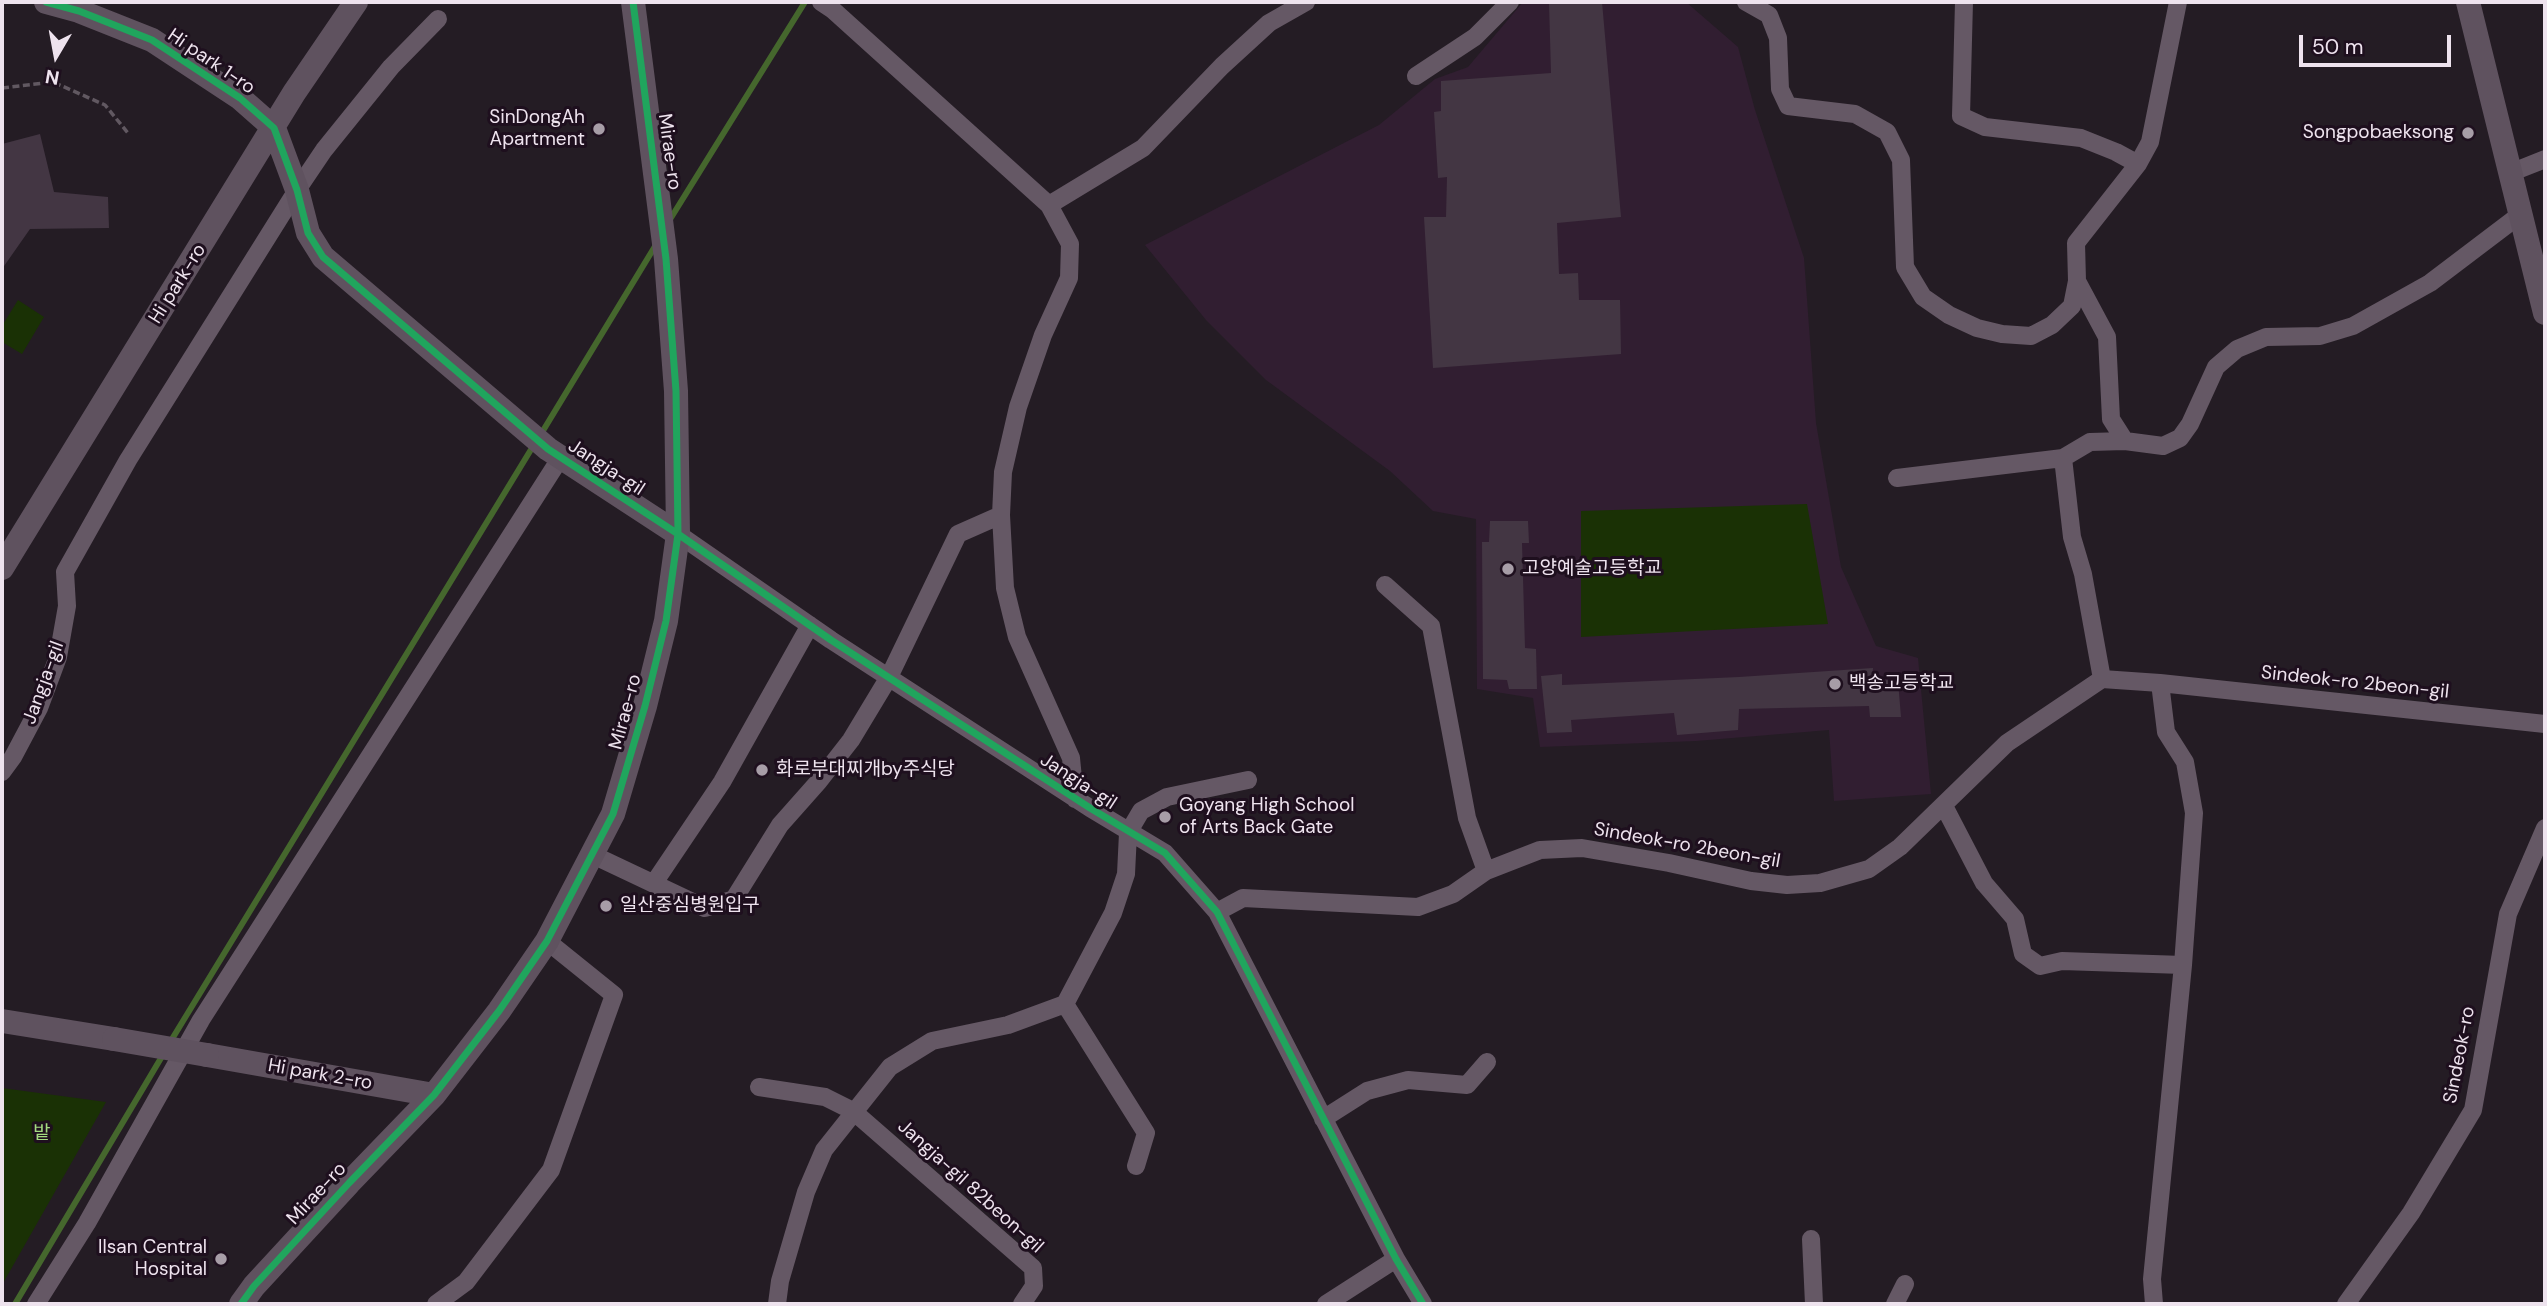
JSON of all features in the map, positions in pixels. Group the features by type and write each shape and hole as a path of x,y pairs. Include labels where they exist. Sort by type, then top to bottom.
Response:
{"street":[{"name":"Hi park 1-ro","path":"46,2 79,11 152,40 240,98 274,128"},
{"name":"Hi park-ro","path":"2,568 294,93 356,2"},
{"name":"Mirae-ro","path":"241,1304 254,1286 349,1182 433,1095 499,1011 547,941 613,814 645,706 666,621 678,534 676,391 666,259 634,2"},
{"path":"1049,205 1143,148 1222,66 1269,23 1306,2"},
{"path":"1416,76 1475,37 1510,2"},
{"path":"1746,2 1769,15 1778,38 1780,89 1788,106 1855,114 1887,132 1901,160 1905,267 1923,297 1949,316 1977,328 2002,334 2031,336 2052,325 2072,306 2077,281 2076,243 2138,164 2150,142 2178,2"},
{"path":"1964,2 1961,116 1985,127 2081,138 2138,164"},
{"path":"2468,2 2545,313"},
{"name":"Jangja-gil","path":"832,4 1049,205 1070,244 1069,278 1043,335 1018,407 1003,472 1002,515 1006,588 1017,637 1071,758 1075,799"},
{"name":"Jangja-gil","path":"2,772 39,708 58,657 67,606 65,572 128,460 324,150 391,67 438,19"},
{"path":"274,128 297,190"},
{"path":"2511,173 2545,159"},
{"name":"Jangja-gil","path":"297,190 308,233 323,257 554,453 888,677 1128,833 1165,853 1217,912 1418,1302"},
{"path":"1897,478 2063,458 2090,442 2124,441 2163,446 2180,438 2190,424 2216,367 2237,349 2266,337 2320,336 2353,326 2430,284 2521,214"},
{"path":"2077,281 2107,337 2111,419 2124,441"},
{"path":"36,1304 87,1223 201,1020 554,453"},
{"path":"2063,458 2072,537 2083,574 2102,679"},
{"path":"593,855 705,908 734,899 780,825 851,740 888,677 958,534 1002,515"},
{"path":"1385,585 1432,626 1467,818 1486,870"},
{"path":"654,883 722,782 810,625"},
{"name":"Sindeok-ro 2beon-gil","path":"1217,912 1243,898 1418,907 1454,894 1486,870 1540,850 1582,848 1751,881 1787,885 1820,883 1869,869 1900,847 2007,743 2102,679 2545,724"},
{"path":"2154,1304 2152,1279 2183,965 2194,813 2185,762 2166,732 2160,683"},
{"path":"776,1304 806,1192 824,1150 890,1067 932,1041 1008,1026 1065,1004 1113,914 1126,874 1128,833 1141,811 1167,797 1248,780"},
{"path":"1944,806 1984,883 2015,919 2023,954 2040,965 2062,961 2183,965"},
{"name":"Sindeok-ro","path":"2346,1304 2411,1213 2473,1110 2508,914 2545,828"},
{"path":"436,1304 466,1282 551,1170 614,995 547,941"},
{"path":"1065,1004 1146,1133 1136,1166"},
{"name":"Hi park 2-ro","path":"2,1021 433,1095"},
{"path":"1323,1119 1367,1091 1408,1080 1467,1085 1488,1062"},
{"name":"Jangja-gil 82beon-gil","path":"759,1087 825,1097 853,1111 1032,1268 1034,1286 1022,1304"},
{"path":"1811,1238 1814,1304"},
{"path":"1326,1304 1396,1259"},
{"path":"1895,1304 1905,1284"}],"path":[{"path":"2,88 53,82 105,106 128,133"}],"shaded area":[{"path":"1523,2 1686,2 1738,47 1755,110 1804,258 1816,423 1841,567 1876,646 1918,658 1931,794 1834,801 1829,730 1696,741 1540,747 1533,698 1477,689 1476,519 1433,511 1390,471 1266,380 1206,320 1145,245 1379,125 1435,79 1468,67"}],"green space":[{"path":"18,300 44,317 22,354 2,342 2,326"},
{"path":"1807,504 1828,624 1581,637 1581,511"},
{"name":"밭","path":"2,1088 106,1102 2,1285"}],"building":[{"path":"1549,2 1602,2 1621,217 1557,223 1559,274 1578,273 1579,300 1620,300 1621,354 1433,368 1424,217 1446,217 1447,177 1438,178 1434,112 1441,111 1441,81 1551,73"},
{"path":"40,134 54,192 108,197 109,228 30,229 2,269 2,144"},
{"path":"1490,521 1528,521 1529,543 1522,543 1525,648 1536,649 1537,689 1509,689 1507,680 1483,679 1482,542 1489,542"},
{"path":"1873,668 1872,679 1898,681 1901,717 1870,717 1869,706 1739,709 1738,730 1677,735 1674,713 1571,720 1572,732 1547,733 1541,676 1562,674 1562,685"}],"waterway":[{"path":"669,221 805,2"},
{"path":"541,434 657,243"},
{"path":"169,1044 535,443"},
{"path":"15,1304 164,1053"}],"cycle path":[{"path":"46,2 79,11 152,40 240,98 274,128 297,190 308,233 323,257 548,449 678,534 831,640 1090,808 1165,853 1217,912 1396,1259 1423,1304"},
{"path":"241,1304 254,1286 349,1183 434,1095 499,1011 547,941 613,814 645,706 666,621 678,534 676,391 666,259 633,2"}],"place":[{"name":"SinDongAh Apartment","path":"599,129"},
{"name":"Songpobaeksong","path":"2468,133"},
{"name":"고양예술고등학교","path":"1508,569"},
{"name":"백송고등학교","path":"1835,684"},
{"name":"화로부대찌개by주식당","path":"762,770"},
{"name":"Goyang High School of Arts Back Gate","path":"1165,817"},
{"name":"일산중심병원입구","path":"606,906"},
{"name":"Ilsan Central Hospital","path":"221,1259"}]}
